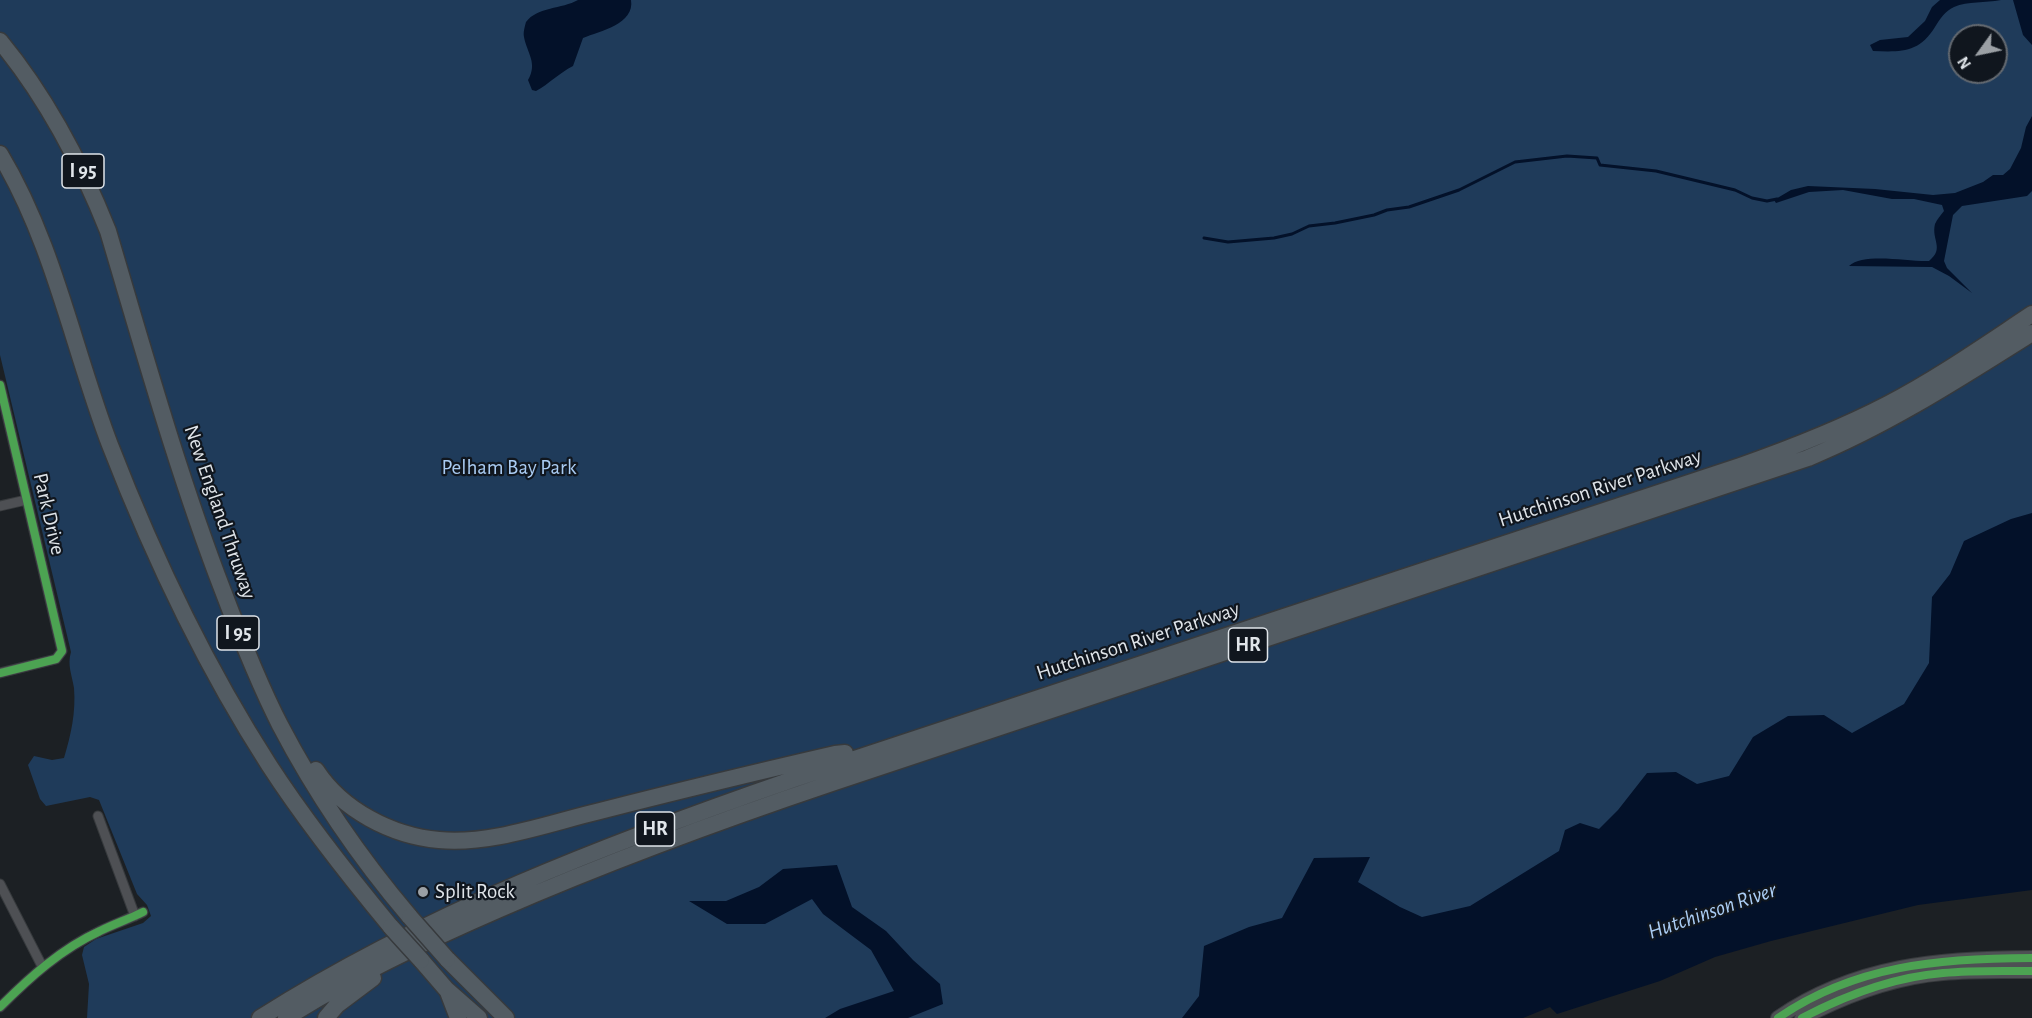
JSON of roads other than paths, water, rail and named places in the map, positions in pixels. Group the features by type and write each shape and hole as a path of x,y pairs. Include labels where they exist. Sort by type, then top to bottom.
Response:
{"highway":[{"name":"New England Thruway","path":"0,41 54,118 92,192 108,231 205,545 240,637 287,738 329,810 365,861 447,959 506,1018"},
{"name":"I 95","path":"0,154 25,202 44,247 88,385 121,475 156,557 197,640 235,709 277,778 330,852 391,927 446,988 479,1018"},
{"path":"2000,335 2032,304"},
{"name":"Hutchinson River Parkway","path":"260,1018 378,949 487,897 682,819 875,752 1774,454 1834,430 1888,404 2032,314"},
{"name":"Hutchinson River Parkway","path":"286,1018 341,985 426,942 582,874 746,812 1789,465 1847,441 1902,414 2032,333"},
{"path":"287,738 334,792 360,813 385,826 408,834 456,841 503,835 835,754 875,752"},
{"path":"326,1018 343,1000 426,942"},
{"path":"446,988 459,1018"}],"main road":[{"path":"1778,1018 1821,994 1878,973 1922,963 1960,959 2032,958"},
{"path":"1802,1018 1852,995 1919,976 1977,971 2032,971"}],"street":[{"name":"Park Drive","path":"0,385 62,651 56,659 0,673"},
{"path":"0,506 26,500"},
{"path":"0,1007 42,966 99,931 139,914 98,816"},
{"path":"0,884 42,966"}],"water":[{"path":"578,0 631,0 631,8 622,21 583,38 573,66 536,91 532,90 528,80 532,63 524,35 526,22 543,11"},
{"path":"1940,0 2001,0 1959,5 1951,9 1929,36 1916,46 1901,51 1873,51 1870,45 1880,40 1908,37 1925,21 1932,7"},
{"path":"2013,0 2032,0 2032,45 2023,35"},
{"path":"2032,116 2032,191 2027,196 1962,206 1953,215 1944,261 1947,268 1972,293 1932,267 1849,266 1865,259 1929,261 1937,248 1934,230 1936,222 1944,211 1942,205 1843,190 1809,192 1776,203 1774,200 1791,190 1808,186 1875,189 1933,195 1955,193 1983,182 1993,175 2003,175 2010,169 2021,148 2026,127"},
{"name":"Hutchinson River","path":"2032,513 2032,890 1918,905 1771,941 1715,957 1660,981 1557,1014 1550,1007 1523,1018 1182,1018 1199,996 1204,946 1249,927 1282,918 1314,858 1370,857 1358,882 1422,917 1470,906 1559,851 1565,830 1580,823 1599,829 1618,810 1647,773 1676,772 1697,784 1729,776 1753,737 1788,716 1824,715 1852,733 1904,704 1929,663 1932,597 1950,574 1964,541 2011,519"},
{"path":"837,865 852,907 886,931 940,984 943,1004 908,1018 825,1018 840,1009 894,991 871,950 823,914 812,899 765,924 727,924 689,901 726,901 759,887 783,869"}],"waterway":[{"path":"1204,238 1228,242 1292,234 1309,226 1335,223 1409,207 1459,190 1515,162 1567,156 1597,158 1600,165 1656,171 1735,190 1752,198 1767,201 1777,199"}],"place":[{"name":"Split Rock","path":"423,892"}],"park label":[{"name":"Pelham Bay Park","path":"509,468"}]}
